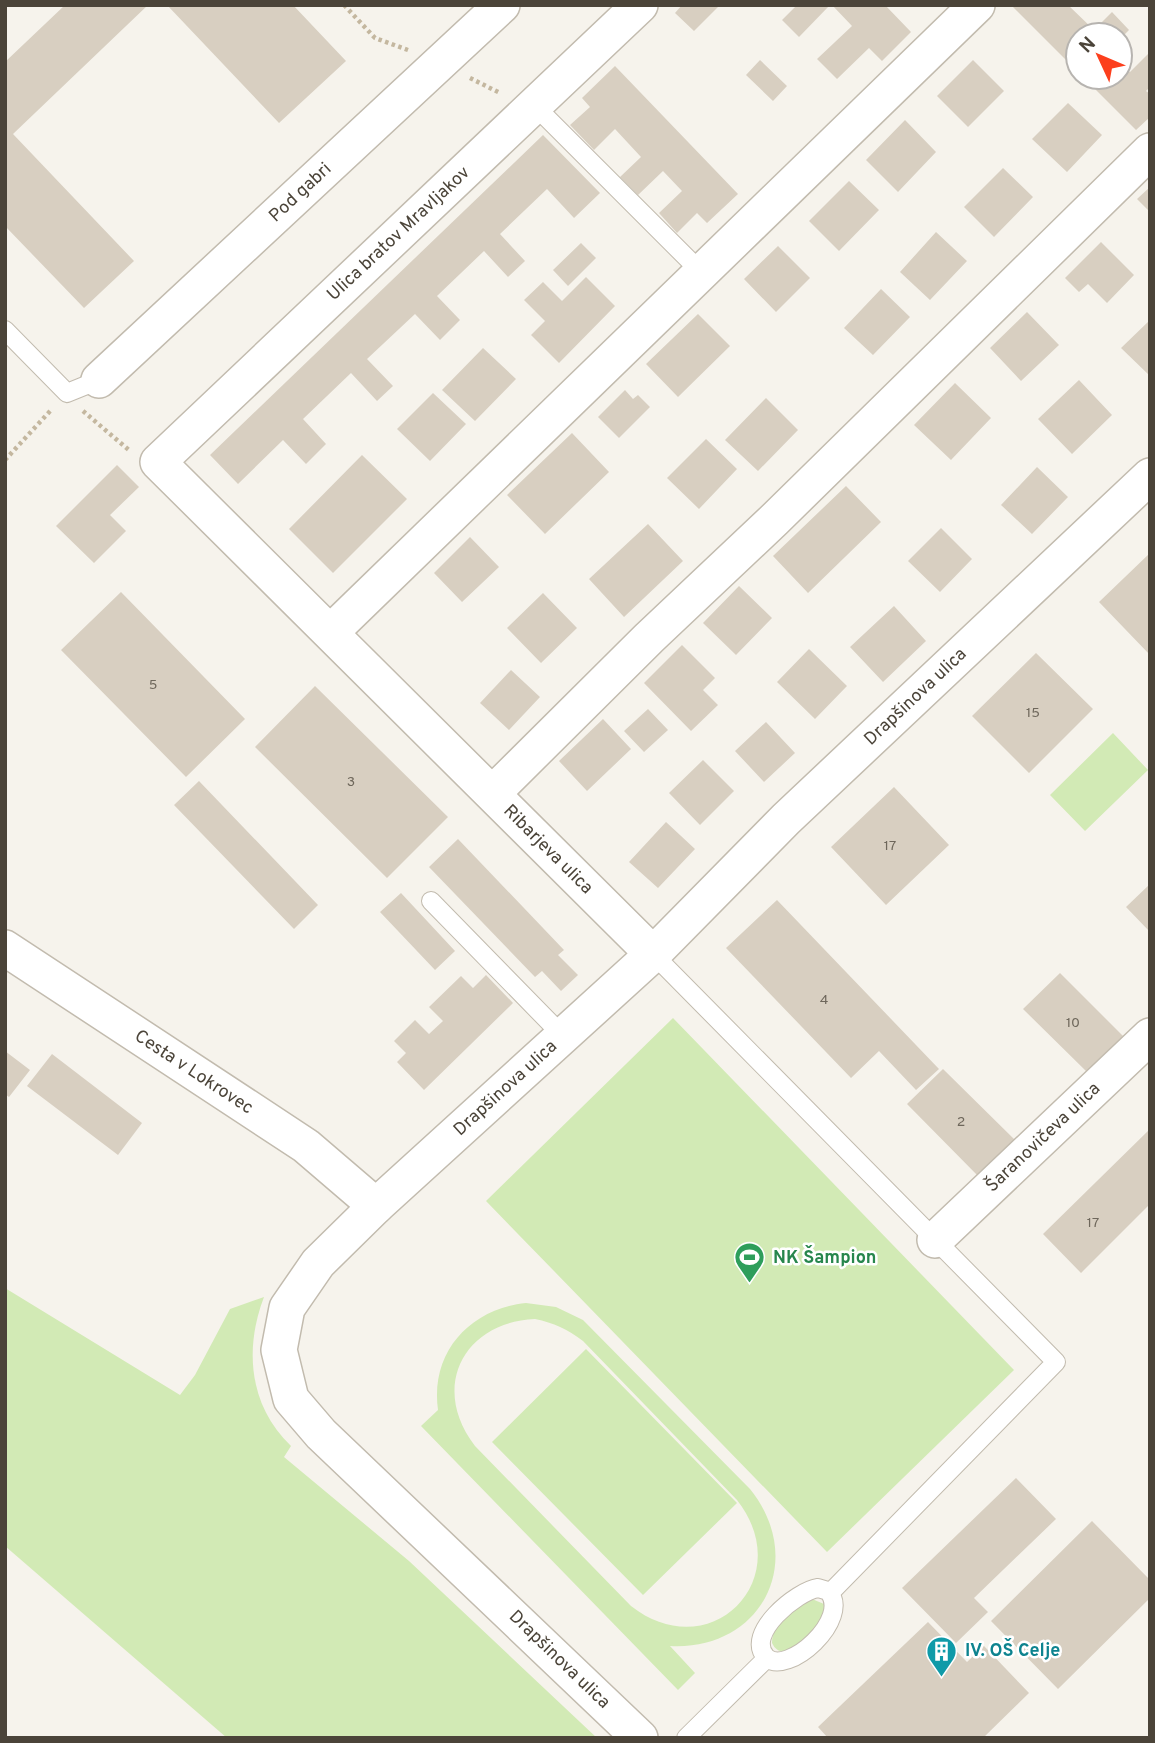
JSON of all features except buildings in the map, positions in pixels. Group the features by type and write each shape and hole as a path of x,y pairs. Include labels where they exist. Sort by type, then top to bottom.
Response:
{"street":[{"name":"Pod gabri","path":"83,386 502,5"},
{"name":"Ulica bratov Mravljakov","path":"149,460 535,106 640,5"},
{"path":"331,632 977,5"},
{"path":"493,793 1150,151"},
{"name":"Ribarjeva ulica","path":"149,460 331,632 653,954"},
{"name":"Drapšinova ulica","path":"640,1738 321,1434 291,1399 279,1350 287,1308 318,1264 376,1206 653,954 786,819 1150,476"},
{"name":"Cesta v Lokrovec","path":"5,948 306,1146 376,1206"},
{"name":"Šaranovičeva ulica","path":"935,1240 1145,1052"}],"lane":[{"path":"535,106 701,272"},
{"path":"5,330 83,386"},
{"path":"431,901 563,1036"},
{"name":"Ribarjeva ulica","path":"653,954 1056,1362 830,1593"},
{"path":"820,1588 830,1593 835,1602 834,1613 818,1638 790,1659 777,1661 767,1658 762,1648 763,1636 781,1609 809,1590 820,1588"},
{"path":"686,1738 767,1658"}],"path":[{"path":"5,460 83,386"},
{"path":"83,386 78,407 149,460"}],"green space":[{"path":"1113,733 1148,770 1085,831 1050,795"},
{"name":"NK Šampion","path":"673,1018 1014,1370 827,1552 486,1201"},
{"path":"5,1288 180,1395 195,1375 230,1309 264,1297 254,1337 254,1376 266,1413 291,1446 284,1457 409,1561 597,1738 227,1738 5,1546"},
{"path":"526,1303 556,1307 583,1320 750,1489 767,1517 775,1545 774,1572 766,1596 751,1618 729,1634 702,1644 670,1646 695,1673 678,1690 421,1426 438,1410 440,1370 458,1337 471,1324 506,1307","holes":["535,1319 560,1327 583,1341 737,1500 753,1530 758,1559 752,1585 737,1606 716,1621 690,1627 661,1622 631,1606 475,1446 462,1424 455,1402 455,1381 461,1362 473,1345 489,1332 510,1323"]},
{"path":"586,1349 737,1503 643,1595 492,1442"},
{"path":"812,1599 824,1604 825,1616 819,1626 799,1646 783,1652 777,1649 772,1643 780,1621"}],"place":[{"name":"NK Šampion","path":"750,1285"},
{"name":"IV. OŠ Celje","path":"942,1678"}]}
